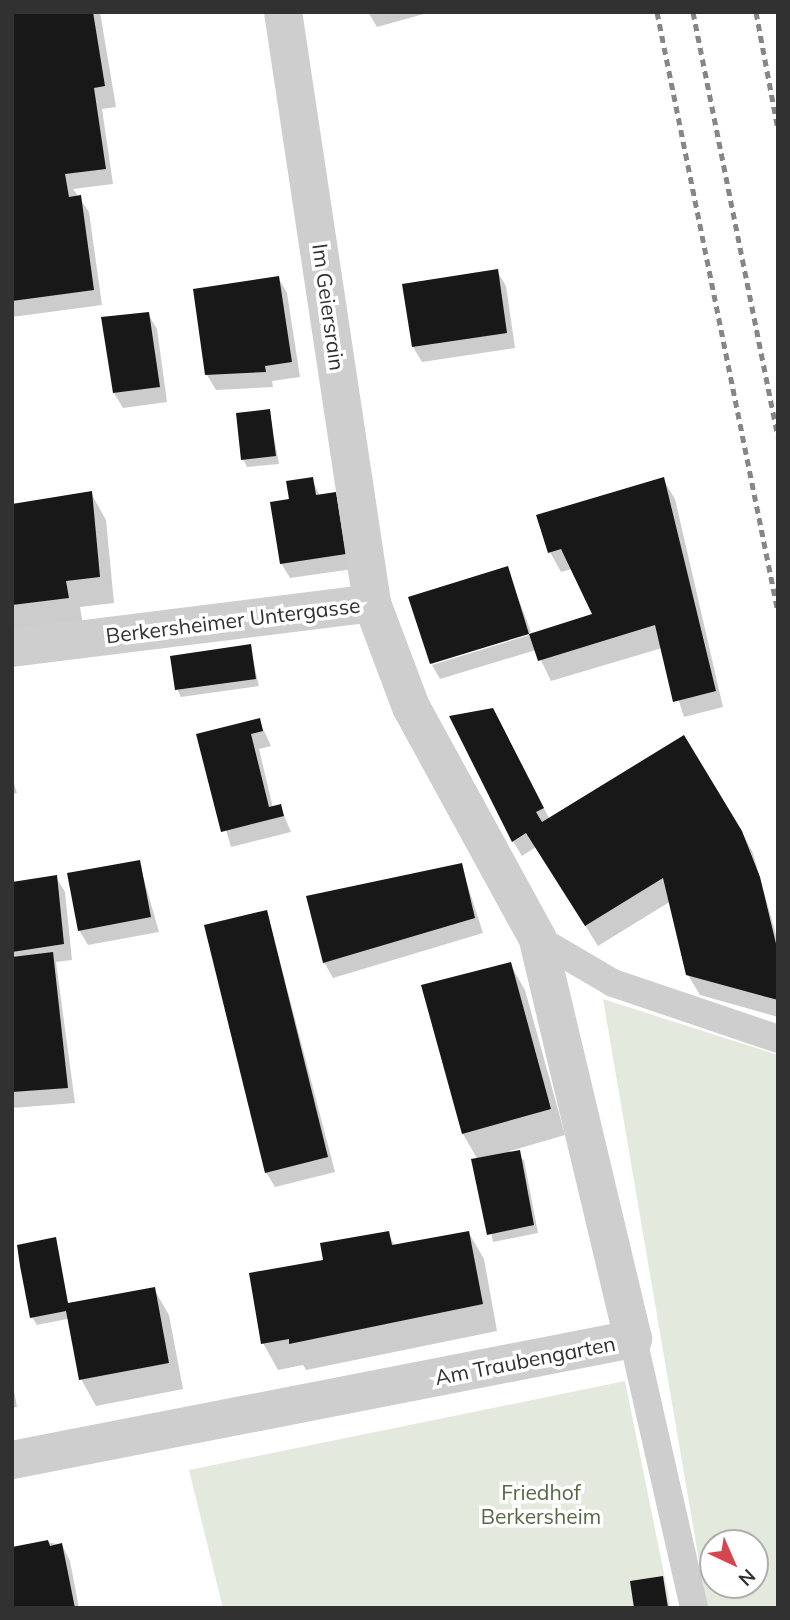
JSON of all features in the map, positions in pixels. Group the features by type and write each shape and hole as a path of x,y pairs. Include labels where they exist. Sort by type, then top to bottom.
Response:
{"street":[{"name":"Im Geiersrain","path":"283,12 372,603"},
{"name":"Berkersheimer Untergasse","path":"12,648 372,603 411,707 538,939"},
{"name":"Am Traubengarten","path":"12,1460 634,1339 538,939"}],"lane":[{"path":"538,939 613,983 778,1039"},
{"path":"634,1339 694,1608"}],"green space":[{"path":"603,999 778,1055 778,1608 707,1608 705,1599 769,1599 769,1529 699,1529 699,1561"},
{"name":"Friedhof Berkersheim","path":"625,1381 671,1608 223,1608 189,1470"}],"building":[{"path":"12,12 93,12 105,86 94,88 106,169 65,174 69,197 81,195 94,290 12,301"},
{"path":"498,269 507,333 412,347 402,284"},
{"path":"279,276 292,362 265,366 266,372 205,375 193,289"},
{"path":"149,312 160,387 113,393 101,317"},
{"path":"270,409 276,456 241,460 236,413"},
{"path":"313,477 316,495 336,492 346,554 280,564 270,502 289,499 286,481"},
{"path":"664,477 716,691 673,702 655,625 538,661 529,634 592,614 561,549 548,553 536,515"},
{"path":"92,491 100,577 66,581 69,598 12,605 12,504"},
{"path":"508,566 529,634 430,664 408,597"},
{"path":"251,644 256,679 175,690 170,656"},
{"path":"493,708 544,808 536,812 542,822 684,735 742,831 760,877 778,952 778,1000 686,975 663,878 585,926 526,833 512,842 449,716"},
{"path":"260,718 263,731 251,734 269,807 281,804 284,816 221,832 196,734"},
{"path":"140,860 151,917 78,931 67,873"},
{"path":"462,863 475,918 323,963 306,896"},
{"path":"57,875 64,944 12,952 12,882"},
{"path":"267,910 328,1157 265,1173 204,925"},
{"path":"53,952 68,1088 12,1092 12,957"},
{"path":"511,962 551,1109 462,1134 421,985"},
{"path":"520,1150 534,1225 487,1235 471,1159"},
{"path":"389,1231 392,1245 469,1231 483,1304 289,1344 289,1339 261,1344 249,1273 323,1260 320,1243"},
{"path":"56,1237 68,1303 155,1287 169,1363 79,1380 66,1311 30,1318 20,1266 17,1245"},
{"path":"48,1540 50,1546 62,1543 75,1608 12,1608 12,1547"},
{"path":"663,1576 668,1608 634,1608 630,1581"}],"railway":[{"path":"657,12 778,612"},
{"path":"693,12 778,437"},
{"path":"756,12 778,130"}]}
